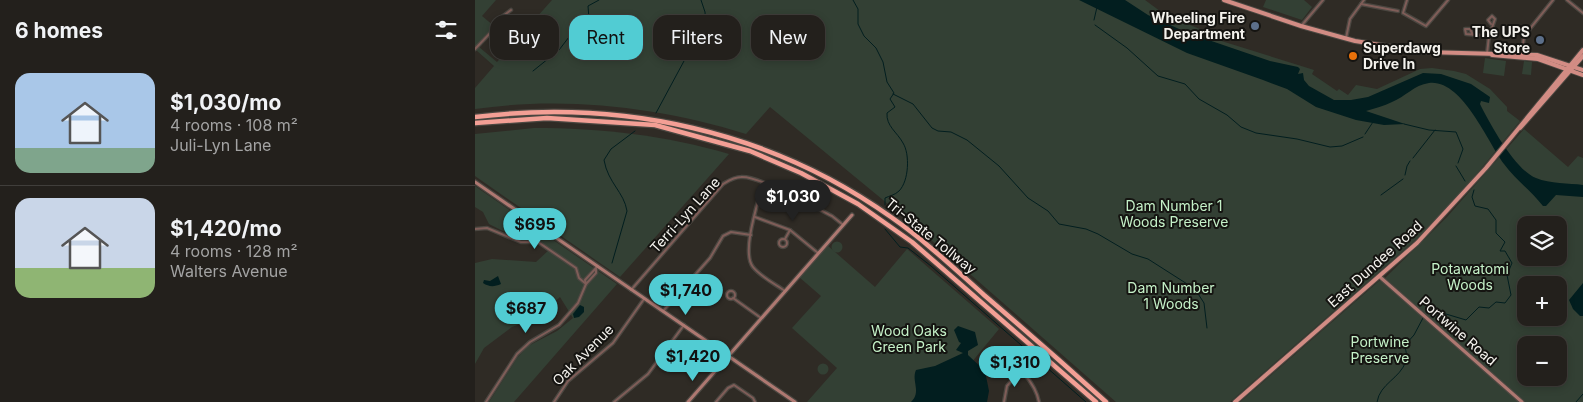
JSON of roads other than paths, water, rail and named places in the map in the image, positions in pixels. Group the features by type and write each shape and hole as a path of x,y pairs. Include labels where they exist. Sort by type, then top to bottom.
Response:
{"highway":[{"name":"Tri-State Tollway","path":"475,117 523,112 585,111 643,118 713,132 772,152 855,194 907,228 1106,402"},
{"name":"Tri-State Tollway","path":"475,123 547,118 655,125 750,151 776,162 859,204 903,235 1096,402"}],"main road":[{"path":"1225,0 1346,39 1411,51 1523,54 1549,57 1583,70"},
{"name":"East Dundee Road","path":"1518,129 1525,124 1583,50"},
{"path":"1487,54 1538,59 1583,75"},
{"name":"East Dundee Road","path":"1572,66 1583,56"},
{"path":"1538,59 1557,68 1559,78"},
{"name":"East Dundee Road","path":"1235,402 1380,277 1456,202 1507,143 1559,78 1569,70"},
{"path":"475,182 795,402"},
{"path":"688,402 852,215"},
{"name":"Portwine Road","path":"1380,277 1522,402"}],"street":[{"path":"1301,26 1323,0"},
{"path":"1346,39 1350,19 1364,0"},
{"path":"1407,0 1403,13 1426,26 1448,0"},
{"path":"1523,54 1524,36 1553,0"},
{"path":"1567,0 1583,13"},
{"path":"1361,4 1398,11"},
{"path":"475,49 493,30 499,19 511,10"},
{"path":"1487,54 1491,24"},
{"path":"1473,35 1467,28 1464,33 1473,35 1489,36"},
{"name":"Terri-Lyn Lane","path":"631,290 723,184 740,176 763,183 832,216 843,225"},
{"path":"763,183 748,251 750,262 756,270 785,291"},
{"path":"755,217 790,230 818,253"},
{"path":"475,228 487,228 521,242 538,242 576,268 579,278 586,284"},
{"path":"785,240 790,230"},
{"path":"663,311 710,258 723,236 731,232 751,235"},
{"path":"586,284 585,280 597,267"},
{"path":"486,402 517,354 530,342 559,325 578,303 586,284 596,273 597,267"},
{"path":"733,298 761,318"},
{"name":"Oak Avenue","path":"554,402 568,381 613,343 645,299"},
{"path":"614,402 648,374 684,325"},
{"path":"999,356 1005,358 1020,370 1033,385 1039,402"},
{"path":"1004,402 1007,386 1020,370"},
{"path":"716,402 732,386 753,398 755,402"}],"water":[{"path":"1079,0 1125,0 1148,15 1188,33 1270,61 1298,67 1300,69 1298,74 1303,73 1304,80 1309,86 1334,100 1368,97 1423,73 1441,74 1471,84 1490,97 1489,103 1481,101 1480,104 1504,146 1520,166 1541,180 1583,185 1583,197 1556,195 1546,206 1543,206 1504,164 1473,113 1463,101 1441,84 1424,84 1397,100 1366,111 1405,124 1384,125 1356,120 1316,107 1287,89 1187,53"},
{"path":"498,276 501,284 492,286 483,283 484,280 490,281"},
{"path":"1583,283 1583,316 1580,316 1573,309 1569,300"},
{"path":"534,293 543,294 542,301 536,302 531,297 516,307 519,297"},
{"path":"580,305 584,307 584,312 579,317 574,318 573,314"},
{"path":"958,326 975,332 978,345 968,351 968,355 985,371 989,391 987,402 911,402 916,394 916,370 935,366 963,353 956,350 961,343 954,330"}],"waterway":[{"path":"533,71 559,50 569,37 580,31 589,19 588,6 599,0"},
{"path":"656,113 691,48 706,30 705,12 701,0"},
{"path":"853,0 858,9 858,24 864,36 876,48 883,62 887,82 894,93 890,99 895,107 887,113 887,118 903,143 907,154 905,181 899,191 885,198 885,205"},
{"path":"1094,20 1097,7"},
{"path":"1095,25 1127,48 1158,76 1185,84 1199,99 1227,115 1241,127 1256,133 1297,139 1330,147 1342,146 1363,137"},
{"path":"893,94 913,104 932,128 938,131 951,132 967,140 999,166 1028,198 1048,211 1059,224 1086,229 1098,234 1132,254 1148,259 1195,289 1204,303 1207,328"},
{"path":"1365,134 1373,122"},
{"path":"1404,124 1429,130 1456,132 1463,149 1458,163"},
{"path":"1413,158 1435,130"},
{"path":"612,263 627,211 623,198 609,175 604,160 611,149 635,131"},
{"path":"1405,175 1410,161"},
{"path":"1456,166 1465,181"},
{"path":"1381,195 1403,179"},
{"path":"1436,311 1466,320 1479,307 1489,308 1496,302 1505,303 1511,295 1507,275 1512,263 1505,251 1500,251 1505,242 1496,233 1496,220 1488,209 1475,206 1472,197 1474,190"},
{"path":"885,229 900,247 908,248 931,266 1086,402"},
{"path":"1377,402 1382,390 1403,367 1407,359 1405,345 1414,335 1423,318"},
{"path":"1576,402 1583,394"}],"place":[{"name":"Wheeling Fire Department","path":"1255,26"},
{"name":"The UPS Store","path":"1540,40"},
{"name":"Superdawg Drive In","path":"1353,56"}],"park label":[{"name":"Dam Number 1 Woods Preserve","path":"1174,214"},
{"name":"Potawatomi Woods","path":"1470,278"},
{"name":"Dam Number 1 Woods","path":"1171,296"},
{"name":"Wood Oaks Green Park","path":"909,340"},
{"name":"Portwine Preserve","path":"1380,350"}]}
